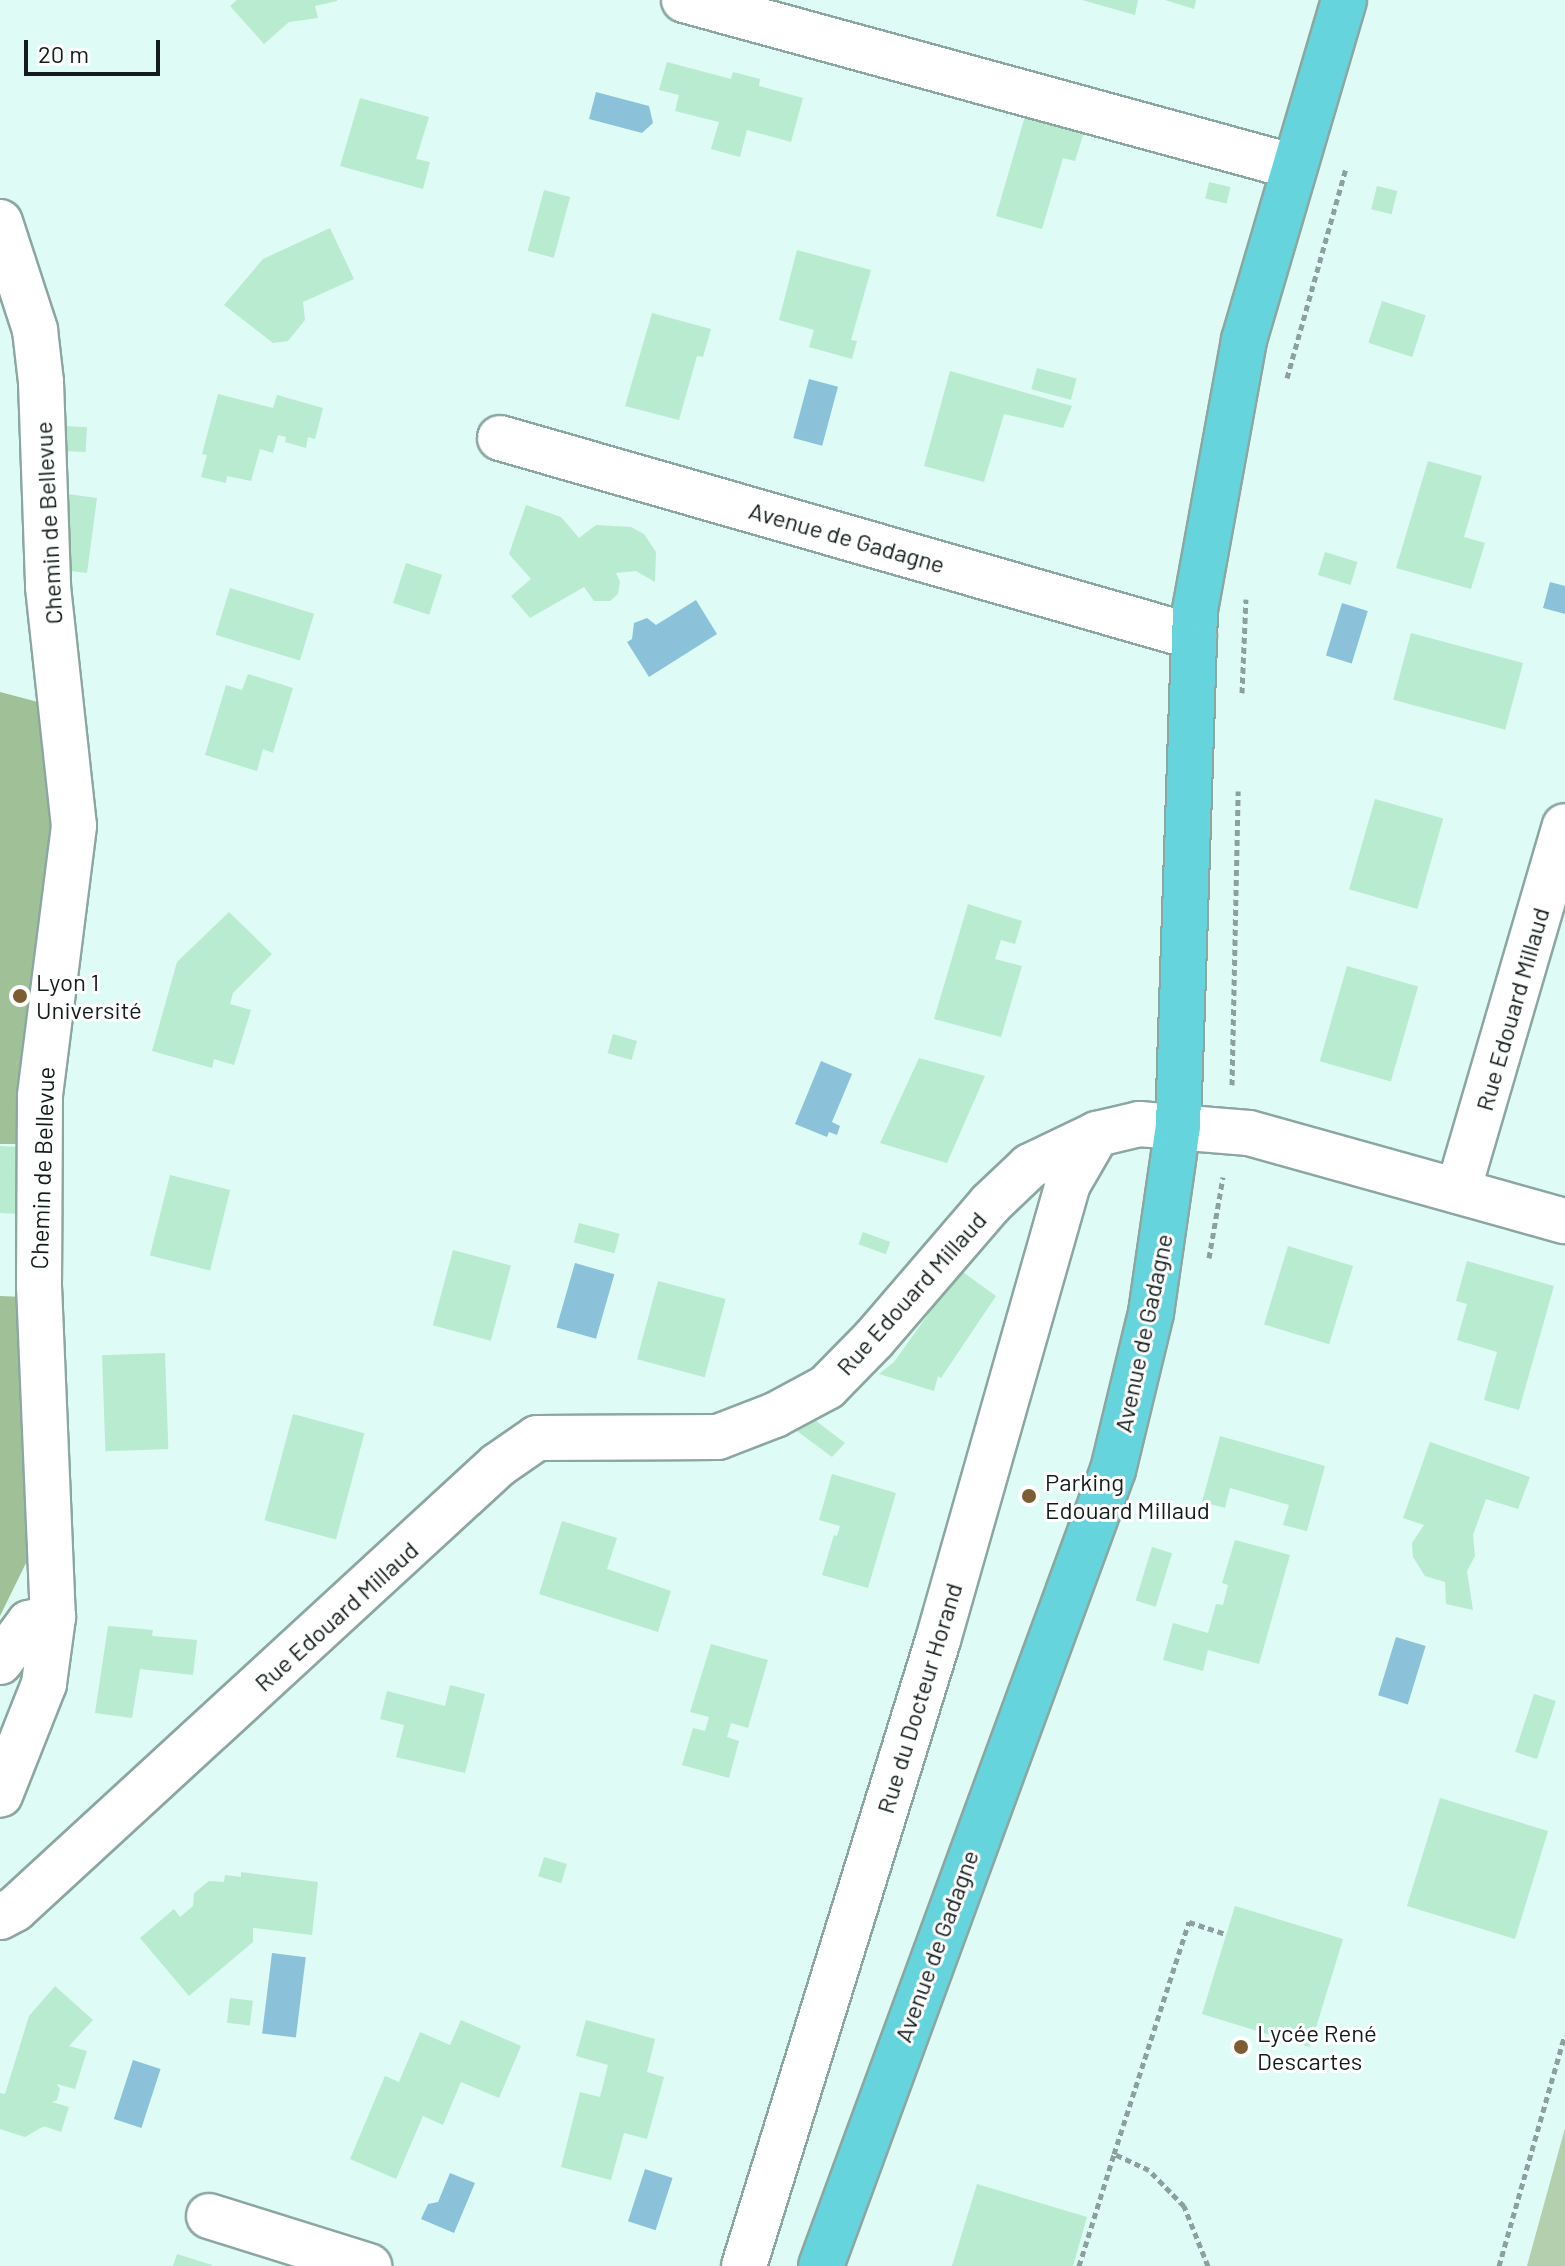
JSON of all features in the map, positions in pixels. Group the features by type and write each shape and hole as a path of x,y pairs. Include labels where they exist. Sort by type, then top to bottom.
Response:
{"main road":[{"name":"Avenue de Gadagne","path":"821,2266 1113,1470 1151,1313 1178,1126 1195,610 1244,340 1344,0"}],"street":[{"path":"684,0 1295,167"},
{"name":"Chemin de Bellevue","path":"0,222 35,330 40,369 48,587 74,826 40,1096 39,1286 53,1617"},
{"name":"Avenue de Gadagne","path":"500,438 1194,637"},
{"name":"Rue Edouard Millaud","path":"1458,1191 1565,826"},
{"name":"Rue Edouard Millaud","path":"0,1917 27,1898 511,1456 537,1438 718,1437 775,1415 827,1387 874,1339 990,1204 1030,1166 1097,1134 1139,1124 1249,1133 1565,1221"},
{"name":"Rue du Docteur Horand","path":"744,2266 938,1640 1068,1184 1097,1134"},
{"path":"0,1662 29,1623 53,1617 44,1684 0,1795"},
{"path":"209,2216 369,2266"}],"path":[{"path":"1079,2266 1189,1922 1226,1934"},
{"path":"1499,2266 1565,2035"},
{"path":"1114,2154 1149,2170 1184,2206 1208,2266"}],"green space":[{"name":"Lyon 1 Université","path":"0,692 38,702 54,849 28,1144 0,1144"},
{"path":"0,1296 23,1297 29,1557 0,1616"},
{"path":"1565,2128 1565,2266 1527,2266"}],"water":[{"path":"596,92 649,106 653,123 642,133 589,119"},
{"path":"809,379 838,387 822,446 793,438"},
{"path":"1550,582 1565,586 1565,614 1543,608"},
{"path":"696,600 717,634 649,677 627,642 632,639 634,623 647,618 656,625"},
{"path":"1342,603 1368,611 1352,663 1326,656"},
{"path":"821,1061 852,1074 832,1122 840,1126 837,1135 829,1132 827,1137 795,1124"},
{"path":"575,1263 614,1274 596,1339 557,1327"},
{"path":"1396,1637 1426,1646 1408,1704 1378,1695"},
{"path":"272,1953 306,1957 296,2038 262,2033"},
{"path":"133,2060 161,2069 141,2128 114,2119"},
{"path":"645,2169 673,2178 656,2230 628,2221"},
{"path":"450,2173 475,2183 454,2233 421,2219 428,2204 438,2202"}],"building":[{"path":"237,0 337,1 315,6 318,18 289,22 264,44 230,6"},
{"path":"1082,0 1138,0 1135,15"},
{"path":"1165,0 1196,0 1194,9"},
{"path":"667,62 731,79 733,72 760,79 759,86 803,98 791,142 747,130 740,157 711,149 719,122 675,111 679,95 659,90"},
{"path":"360,98 429,117 416,159 430,162 423,189 340,166"},
{"path":"1025,116 1084,132 1075,161 1063,158 1042,229 996,216"},
{"path":"1209,182 1230,187 1227,204 1205,199"},
{"path":"1377,186 1397,191 1392,214 1371,209"},
{"path":"544,190 570,197 554,258 528,251"},
{"path":"330,228 354,279 303,302 305,320 288,341 273,343 224,305 263,259"},
{"path":"797,250 871,270 851,340 857,341 852,359 809,347 814,330 779,320"},
{"path":"1382,301 1426,315 1412,357 1368,343"},
{"path":"652,313 711,329 703,357 697,356 679,420 625,406"},
{"path":"1037,368 1077,379 1071,400 1031,389"},
{"path":"950,371 1072,406 1063,428 1004,414 984,482 924,466"},
{"path":"218,394 273,408 277,395 323,408 315,439 308,437 306,448 285,442 286,437 278,435 273,453 260,449 251,481 227,476 226,483 201,477 207,455 202,454"},
{"path":"65,426 87,427 86,452 64,451"},
{"path":"1428,461 1482,476 1464,537 1485,543 1471,589 1396,568"},
{"path":"53,492 97,498 87,573 55,569"},
{"path":"526,505 561,517 579,538 596,525 631,527 644,534 656,552 655,582 636,571 616,573 620,582 618,594 610,601 594,601 584,587 530,618 511,596 531,579 509,554"},
{"path":"1325,552 1358,562 1350,585 1318,575"},
{"path":"406,563 442,575 429,615 393,603"},
{"path":"230,588 314,614 300,661 216,635"},
{"path":"1411,633 1523,663 1505,730 1393,700"},
{"path":"248,674 293,688 273,753 263,749 257,771 205,755 226,685 242,690"},
{"path":"1375,799 1443,819 1417,909 1349,889"},
{"path":"968,904 1022,921 1015,944 1001,940 995,959 1022,966 1001,1037 934,1019"},
{"path":"229,912 272,954 233,993 230,1004 251,1010 234,1065 214,1059 212,1068 152,1051 177,962"},
{"path":"1347,966 1418,986 1391,1082 1320,1061"},
{"path":"613,1034 637,1041 632,1060 607,1053"},
{"path":"919,1058 985,1076 947,1163 880,1143"},
{"path":"0,1146 22,1147 18,1214 0,1213"},
{"path":"170,1175 230,1190 210,1271 150,1256"},
{"path":"579,1223 620,1234 614,1253 574,1242"},
{"path":"863,1232 890,1242 886,1254 859,1244"},
{"path":"1288,1246 1353,1266 1329,1344 1264,1324"},
{"path":"453,1250 511,1266 491,1341 433,1325"},
{"path":"1467,1261 1554,1286 1519,1410 1484,1400 1497,1352 1457,1340 1467,1304 1456,1301"},
{"path":"960,1270 996,1296 941,1378 938,1376 934,1391 879,1374 894,1362"},
{"path":"658,1281 726,1299 705,1377 637,1359"},
{"path":"165,1353 168,1449 105,1451 102,1355"},
{"path":"293,1414 364,1433 336,1539 265,1520"},
{"path":"816,1421 845,1443 832,1457 797,1431"},
{"path":"1220,1436 1325,1466 1307,1531 1283,1525 1289,1505 1230,1488 1225,1508 1202,1502"},
{"path":"1430,1442 1530,1477 1518,1509 1486,1499 1473,1535 1475,1556 1467,1571 1473,1610 1446,1604 1445,1582 1425,1576 1413,1557 1412,1543 1424,1525 1403,1518"},
{"path":"832,1474 896,1493 868,1588 822,1575 834,1535 837,1536 840,1526 819,1520"},
{"path":"562,1521 617,1538 607,1569 671,1591 658,1632 539,1594"},
{"path":"1235,1540 1290,1555 1259,1664 1208,1650 1203,1671 1163,1660 1173,1623 1208,1633 1216,1604 1223,1605 1228,1585 1222,1583"},
{"path":"1152,1547 1172,1553 1156,1607 1136,1601"},
{"path":"108,1626 153,1630 152,1636 197,1640 193,1675 140,1669 132,1718 95,1713"},
{"path":"711,1644 768,1660 748,1728 731,1723 727,1737 739,1741 729,1778 682,1765 693,1728 705,1731 709,1717 690,1712"},
{"path":"450,1685 485,1694 465,1773 396,1757 404,1725 380,1719 387,1691 445,1706"},
{"path":"1534,1694 1556,1701 1537,1759 1515,1752"},
{"path":"1440,1798 1548,1831 1515,1939 1407,1906"},
{"path":"544,1857 567,1864 561,1883 538,1876"},
{"path":"241,1872 318,1882 312,1935 253,1928 253,1942 189,1996 140,1938 174,1909 180,1917 193,1906 194,1893 209,1881 224,1882 225,1875 241,1877"},
{"path":"1235,1906 1343,1939 1310,2047 1202,2014"},
{"path":"55,1986 93,2020 69,2046 87,2051 75,2089 57,2084 60,2089 57,2100 52,2102 69,2107 61,2132 44,2126 25,2137 0,2129 0,2093 5,2094 29,2016"},
{"path":"230,1998 253,2001 250,2026 227,2023"},
{"path":"461,2020 521,2046 499,2098 461,2082 443,2125 423,2116 396,2179 350,2159 385,2076 399,2082 420,2032 450,2045"},
{"path":"586,2020 655,2039 647,2072 664,2077 647,2139 624,2133 611,2180 561,2167 580,2092 600,2097 608,2065 576,2056"},
{"path":"977,2184 1087,2217 1073,2266 952,2266"},
{"path":"177,2254 212,2265 212,2266 173,2266"}],"place":[{"name":"Lyon 1 Université","path":"20,996"},
{"name":"Parking Edouard Millaud","path":"1029,1496"},
{"name":"Lycée René Descartes","path":"1241,2047"}]}
